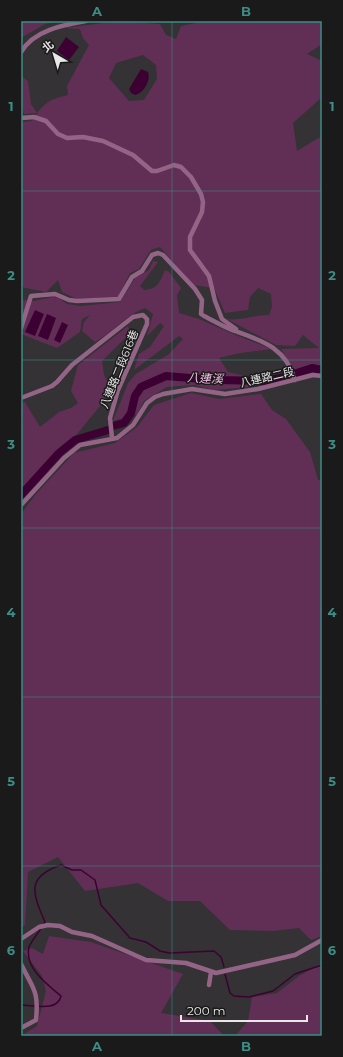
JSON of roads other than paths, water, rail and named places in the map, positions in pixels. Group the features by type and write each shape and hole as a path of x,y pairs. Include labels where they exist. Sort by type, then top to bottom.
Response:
{"street":[{"path":"21,52 30,40 45,32 64,24 86,21"},
{"path":"21,118 34,117 46,121 58,134 66,138 83,137 103,141 133,155 152,171 157,171 174,165 181,167 191,177 201,194 203,202 202,212 190,237 190,250 209,276 215,301 222,318 244,334"},
{"path":"21,328 29,308 31,296 54,294 77,301 119,299 132,277 142,271 152,255 158,253 163,256 195,289 202,300 202,314 204,316 234,331 275,347 292,370 295,379"},
{"name":"八連路二段616巷","path":"21,398 52,386 72,365 133,318 143,315 147,319 147,324 118,390 110,418 112,438"},
{"name":"八連路二段","path":"21,505 64,458 80,445 117,438 133,425 147,403 163,394 192,389 225,394 258,389 313,375 322,376"},
{"path":"21,939 39,927 60,926 72,932 92,936 146,960 186,963 216,973 295,955 322,940"},
{"path":"21,964 34,987 37,1006 36,1020 21,1028"},
{"path":"209,985 211,972"}],"waterway":[{"name":"八連溪","path":"113,426 124,423 131,413 135,396 141,387 166,376 215,380 265,381 285,377 312,368 322,370"},
{"name":"八連溪","path":"21,495 59,453 75,440 108,430"},
{"path":"43,925 45,922 35,895 37,881 49,870 61,865 72,870 81,870 95,880 101,905 130,938 146,942 160,951 169,953 214,951 221,957 224,967"},
{"path":"21,1005 50,1006 59,1001 61,996 38,975 30,962 28,955 29,947 41,928"},
{"path":"225,974 230,993 234,996 249,997 273,991 295,974 322,965"}]}
